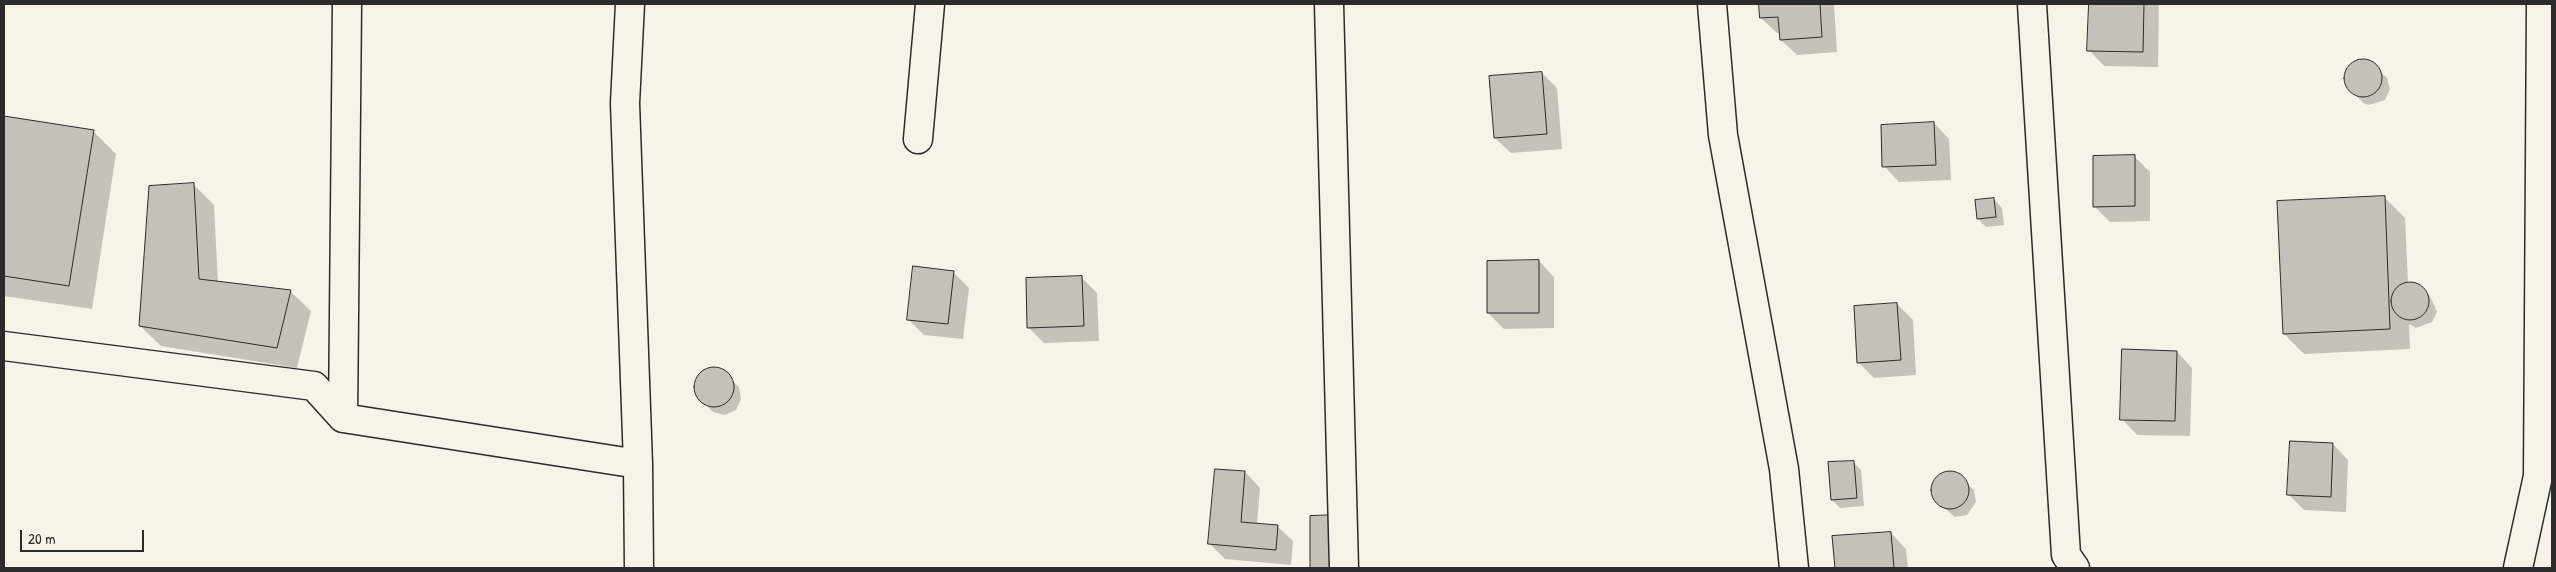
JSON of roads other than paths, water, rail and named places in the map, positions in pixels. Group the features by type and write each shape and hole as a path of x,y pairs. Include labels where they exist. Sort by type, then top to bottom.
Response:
{"street":[{"path":"343,418 347,4"},
{"path":"630,4 624,103 638,464 639,568"},
{"path":"918,139 930,4"},
{"path":"1329,4 1344,568"},
{"path":"1712,4 1723,135 1784,470 1794,568"},
{"path":"2032,4 2066,555 2075,568"},
{"path":"2518,568 2538,476 2541,4"},
{"path":"4,346 314,386 343,418 638,464"}]}
